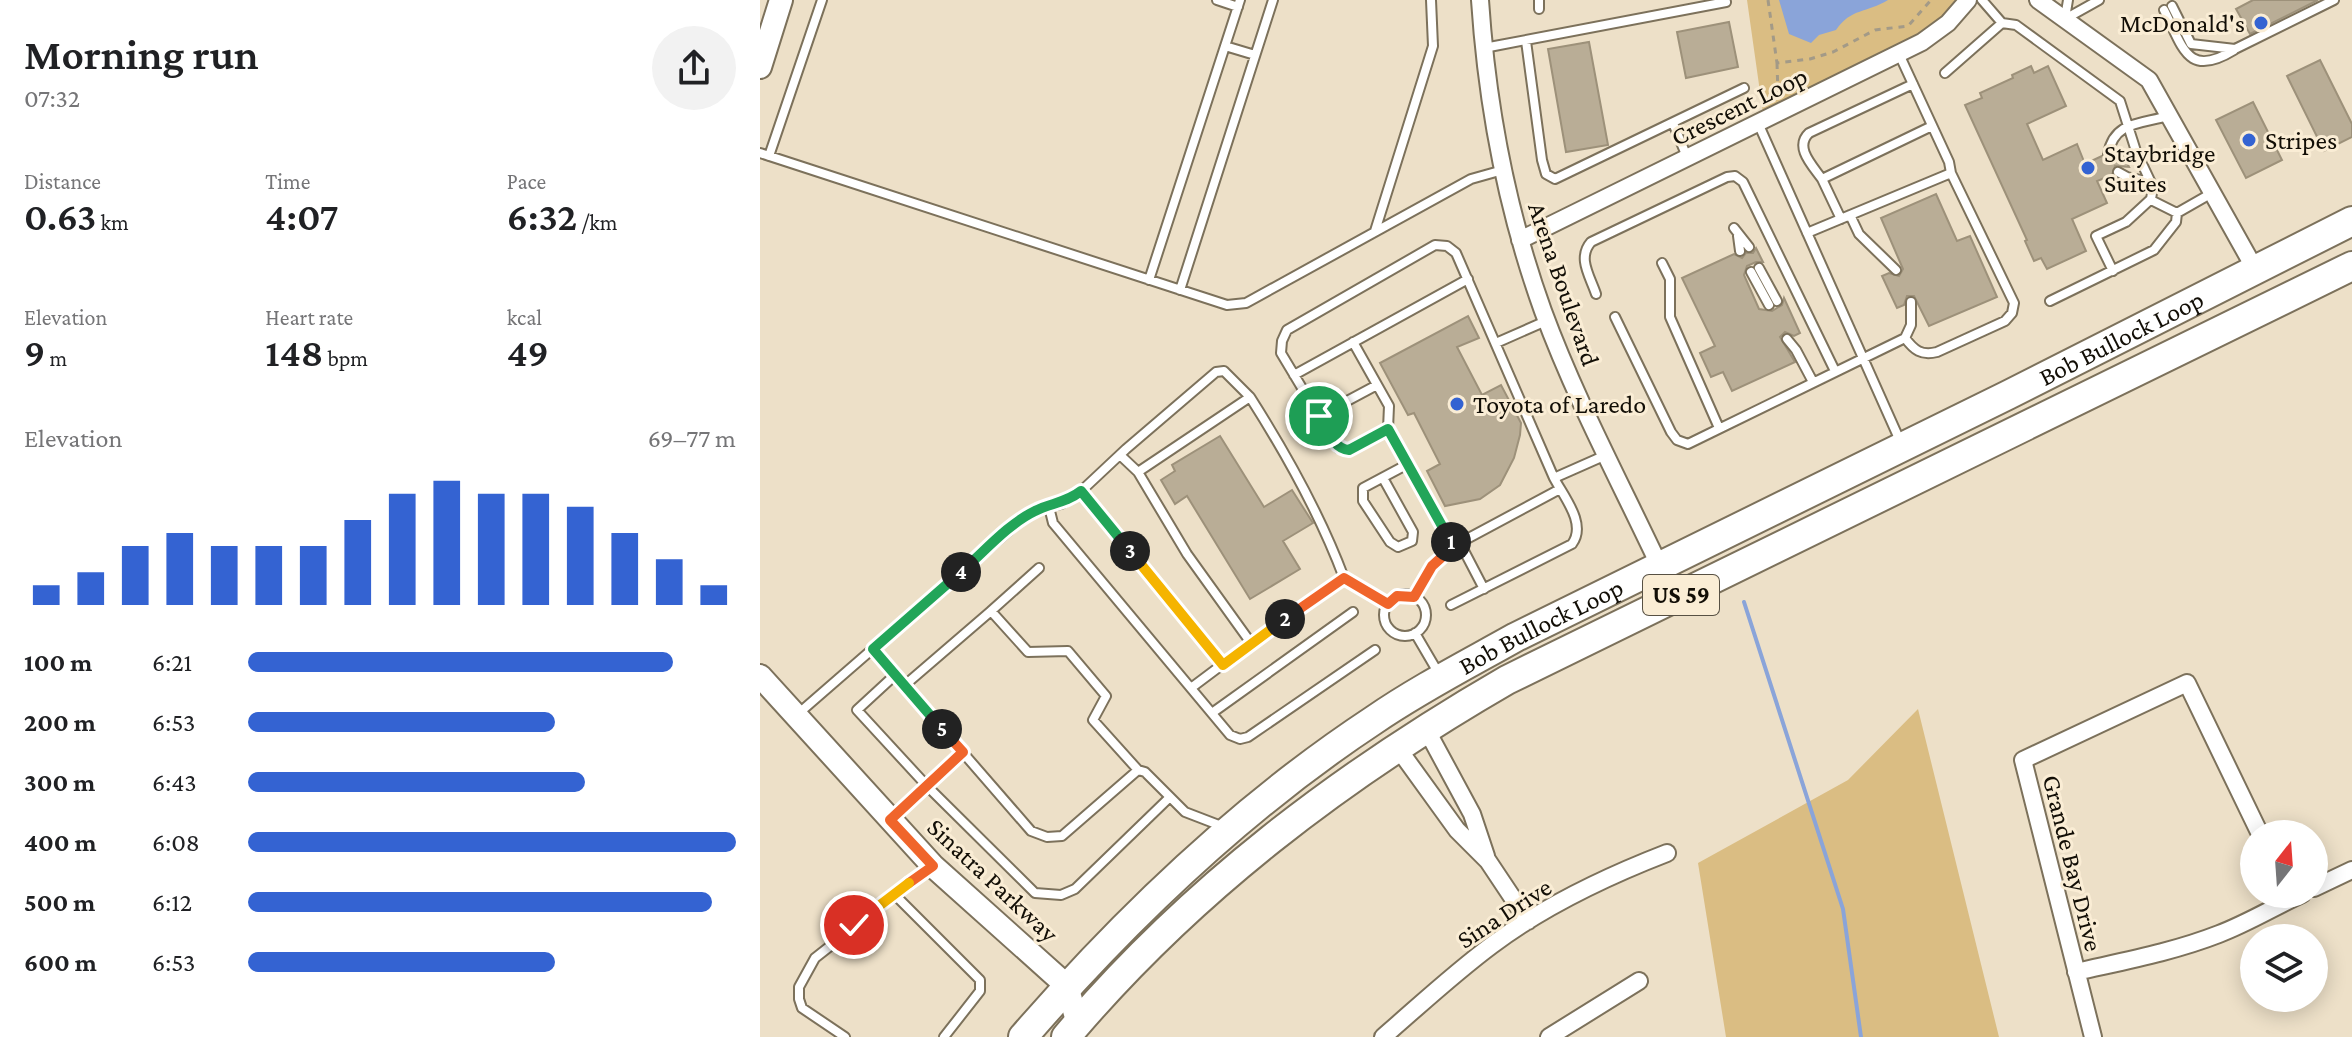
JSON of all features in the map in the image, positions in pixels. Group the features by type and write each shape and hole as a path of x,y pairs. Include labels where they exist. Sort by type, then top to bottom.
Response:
{"highway":[{"name":"Bob Bullock Loop","path":"1023,1037 1067,986 1156,897 1231,829 1297,775 1373,720 1516,637 2352,221"},
{"name":"Bob Bullock Loop","path":"1072,1030 1171,925 1251,853 1348,779 1425,727 1507,680 2352,266"}],"street":[{"path":"760,67 781,0"},
{"name":"Arena Boulevard","path":"1480,0 1483,48 1503,170 1520,240 1547,320 1660,567"},
{"name":"Crescent Loop","path":"1520,240 1922,42 1948,23 1968,0"},
{"path":"2038,0 2149,80 2255,269"},
{"name":"Sinatra Parkway","path":"760,676 933,866 1067,986"},
{"name":"Grande Bay Drive","path":"2093,1037 2023,760 2187,683 2253,820"},
{"path":"1425,727 1472,814 1488,861"},
{"path":"1397,747 1457,830 1488,861 1528,921"},
{"name":"Sina Drive","path":"1383,1037 1441,985 1528,921 1625,869 1667,853"},
{"path":"2328,881 2352,870"},
{"path":"2076,972 2218,935 2273,908"},
{"path":"1549,1037 1639,981"},
{"path":"1067,986 1072,1030"}],"lane":[{"path":"822,0 764,155 1227,305 1246,303 1471,179 1503,170"},
{"path":"1149,280 1239,4 1217,0"},
{"path":"1180,290 1273,0"},
{"path":"1375,232 1433,46 1431,0"},
{"path":"1982,0 2002,23 2016,25 2120,101 2127,126 2153,187 2151,200 2126,222 2096,236 2113,271"},
{"path":"2065,19 2068,0"},
{"path":"2065,19 2099,0"},
{"path":"2235,49 2191,44 2168,8 2185,51 2193,59 2215,62 2334,0"},
{"path":"1483,48 1726,2"},
{"path":"1945,73 2002,23"},
{"path":"1526,41 1546,174 1555,179 1744,88"},
{"path":"1225,46 1255,55"},
{"path":"1899,54 1949,162 1951,173 2014,303 2012,313 2005,321 1937,352 1928,354 1915,351 1905,338"},
{"path":"1891,272 1883,258 1846,217 1802,145 1809,133 1913,84"},
{"path":"2108,154 2114,135 2127,126 2168,116"},
{"path":"1764,119 1807,233 1903,447"},
{"path":"1673,123 1687,157"},
{"path":"1822,179 1932,126"},
{"path":"2118,172 2150,182"},
{"path":"1807,233 1951,173"},
{"path":"1596,294 1583,260 1585,249 1591,242 1727,177 1735,176 1743,182 1835,371"},
{"path":"2177,213 2212,193"},
{"path":"2151,200 2177,213"},
{"path":"2050,301 2154,250 2176,222 2177,213"},
{"path":"1736,232 1744,249"},
{"path":"1388,429 1349,450 1338,448 1281,353 1282,341 1287,330 1435,245 1447,246 1456,253 1554,478 1579,526 1578,536 1572,544 1451,605"},
{"path":"1662,263 1670,279 1670,317 1719,428"},
{"path":"1755,270 1773,303"},
{"path":"1294,375 1468,279"},
{"path":"1615,317 1671,432 1677,440 1688,444 1905,338 1911,325 1907,304"},
{"path":"1496,343 1547,320"},
{"path":"1791,337 1813,382"},
{"path":"1353,342 1389,406 1388,429 1484,589"},
{"path":"795,717 1021,520 1036,510 1061,504 1081,491 1216,372 1224,371 1250,397 1291,463 1331,543 1344,578 1388,604"},
{"path":"1319,416 1377,385"},
{"path":"1138,472 1250,397"},
{"path":"1554,478 1607,454"},
{"path":"1120,455 1138,472 1187,554 1251,643"},
{"path":"1383,478 1413,532 1412,541 1398,547 1390,542 1363,501 1363,488 1408,464"},
{"path":"1414,597 1432,566 1457,544 1560,489"},
{"path":"1081,491 1223,665"},
{"path":"1049,507 1053,523 1230,735 1240,739 1248,737 1375,650"},
{"path":"905,685 1039,568"},
{"path":"1191,688 1344,578"},
{"path":"1397,596 1414,597 1422,604 1424,623 1415,633 1403,636 1391,631 1384,619 1388,604 1397,596"},
{"path":"991,611 1028,652 1068,651 1106,696 1093,720 1138,770 1145,772 1185,812 1231,829"},
{"path":"1212,713 1353,612"},
{"path":"1415,633 1442,678"},
{"path":"873,649 1031,831 1047,837 1062,836 1138,770"},
{"path":"895,675 857,710 927,786 1035,893 1061,895 1075,889 1170,797"},
{"path":"890,820 963,752"},
{"path":"845,1037 802,1008 799,987 815,958 933,866"},
{"path":"894,894 980,980 980,991 944,1037"}],"path":[{"path":"1764,119 1780,90 1768,0"},
{"path":"1777,63 1810,59 1833,52 1875,30 1908,26 1931,0"}],"shaded area":[{"path":"1747,0 1959,0 1944,20 1763,113"},
{"path":"1918,709 1999,1037 1726,1037 1698,863 1848,780"}],"water":[{"path":"1779,0 1888,0 1854,14 1836,30 1819,35 1811,43 1789,34"}],"building":[{"name":"McDonald's","path":"2253,0 2318,0 2250,34 2236,9"},
{"path":"1729,22 1738,67 1686,78 1677,32"},
{"path":"1589,42 1608,145 1566,152 1548,49"},
{"path":"2320,60 2352,124 2352,137 2324,151 2287,76"},
{"name":"Staybridge Suites","path":"2031,66 2034,73 2048,66 2066,106 2027,124 2043,160 2077,144 2085,164 2102,156 2109,161 2120,148 2129,167 2115,166 2112,175 2097,181 2107,203 2072,219 2086,251 2047,269 2041,258 2034,261 1965,105 1982,98 1980,93"},
{"name":"Stripes","path":"2253,102 2282,160 2246,178 2216,120"},
{"path":"1936,194 1957,241 1970,236 1997,297 1929,326 1914,296 1907,296 1904,305 1897,308 1882,276 1889,273 1899,276 1903,269 1881,218"},
{"path":"1756,248 1763,262 1747,266 1744,275 1759,309 1772,311 1782,305 1784,298 1800,333 1794,336 1785,332 1780,337 1795,362 1732,391 1723,372 1711,377 1700,353 1715,346 1682,278 1734,254 1742,258"},
{"name":"Toyota of Laredo","path":"1468,316 1479,338 1457,347 1482,395 1501,385 1521,423 1520,435 1514,458 1500,485 1480,499 1445,506 1427,471 1440,464 1414,413 1408,415 1380,363"},
{"path":"1220,436 1264,507 1292,490 1313,523 1283,541 1300,569 1250,599 1187,496 1175,504 1161,480 1175,471 1172,465"}],"waterway":[{"path":"1744,602 1843,909 1861,1037"}],"place":[{"name":"McDonald's","path":"2261,23"},
{"name":"Stripes","path":"2249,140"},
{"name":"Staybridge Suites","path":"2088,168"},
{"name":"Toyota of Laredo","path":"1457,404"}],"route":[{"path":"854,925 933,866 890,820 963,752 873,649 1036,510 1061,504 1081,491 1223,665 1344,578 1388,604 1397,596 1414,597 1432,566 1454,546 1388,429 1344,451 1338,448 1319,416"}]}
